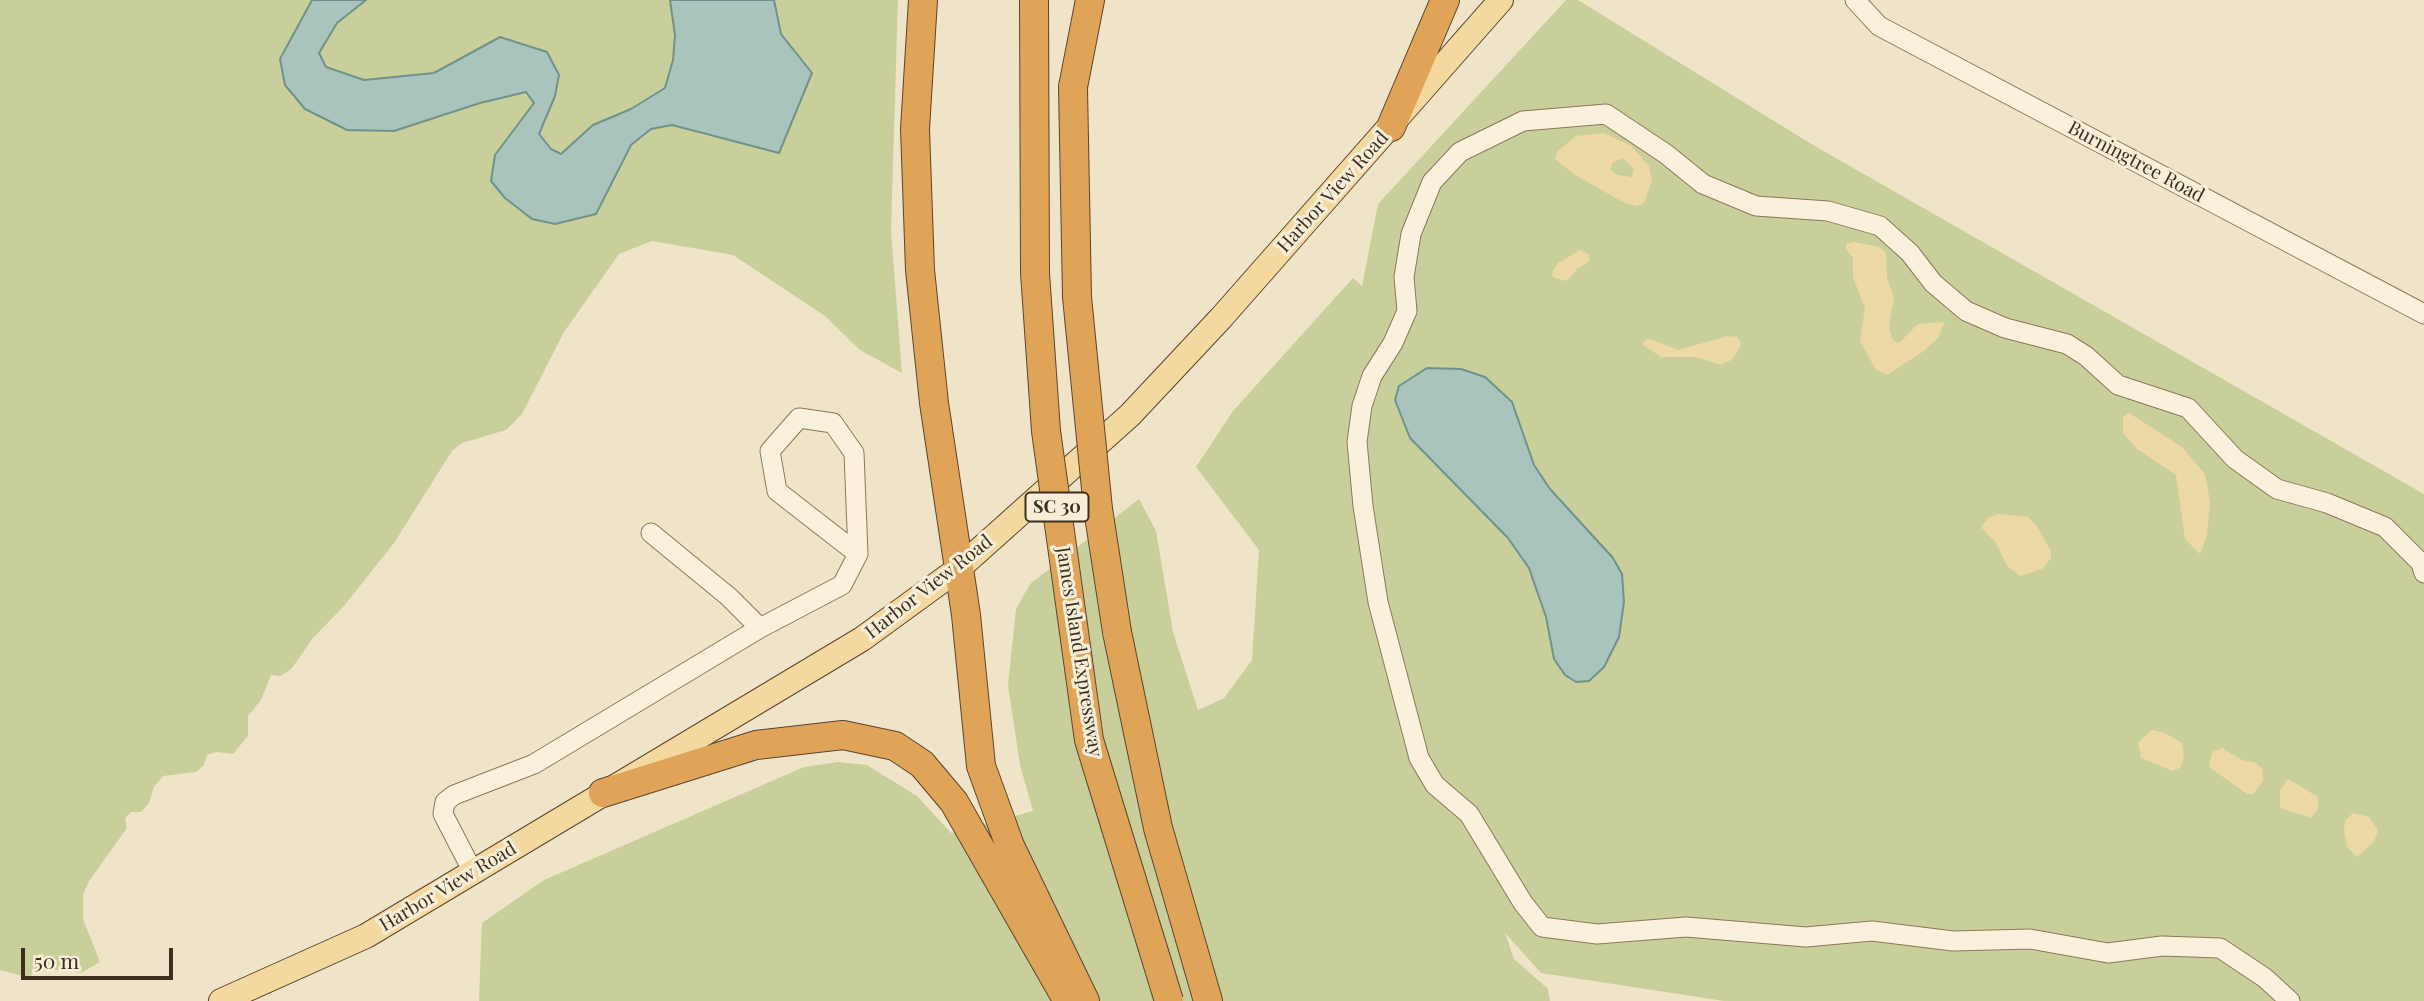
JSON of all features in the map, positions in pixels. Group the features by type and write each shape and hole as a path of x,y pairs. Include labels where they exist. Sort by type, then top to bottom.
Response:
{"highway":[{"path":"923,0 915,129 920,270 934,403 966,615 981,766 990,798 1085,1001"},
{"name":"James Island Expressway","path":"1034,0 1035,272 1046,431 1089,740 1169,1001"},
{"name":"SC 30","path":"1077,0 1073,87 1077,298 1098,509 1132,717 1158,828 1208,1001"},
{"path":"1073,87 1090,0"},
{"path":"1391,127 1445,0"},
{"path":"603,793 756,745 843,735 895,746 922,764 954,802 1068,1001"}],"main road":[{"name":"Harbor View Road","path":"221,1001 366,936 862,639 958,569 1130,415 1391,127 1501,0"}],"street":[{"name":"Burningtree Road","path":"1855,0 1879,26 2424,314"},
{"path":"2290,1001 2265,978 2220,948 2162,946 2108,953 2030,940 1953,941 1872,931 1806,937 1686,927 1597,934 1542,927 1523,903 1469,814 1435,785 1419,758 1378,602 1363,506 1357,442 1362,406 1372,376 1393,343 1407,311 1404,277 1411,234 1432,182 1460,152 1523,121 1606,114 1666,154 1703,184 1756,206 1828,211 1880,226 1910,253 1933,283 1966,311 2005,328 2067,344 2087,356 2118,385 2188,408 2235,459 2277,489 2327,503 2385,527 2421,563 2424,573"},
{"path":"473,872 443,814 445,802 454,794 534,764 760,628 842,585 858,554 854,453 833,423 799,418 770,451 778,491 858,554"},
{"path":"651,533 729,597 760,628"}],"green space":[{"path":"0,0 312,0 280,59 438,118 504,95 526,92 534,103 495,155 505,199 532,219 555,224 617,168 631,145 650,130 672,125 711,137 744,142 812,73 781,34 774,0 898,0 891,231 902,373 860,350 825,316 733,255 652,241 619,254 564,332 522,414 506,430 462,443 452,451 394,543 344,606 313,638 292,668 281,676 271,675 261,700 248,716 248,736 233,754 217,752 207,755 204,765 196,772 163,776 154,787 149,803 141,812 131,812 125,818 127,828 89,881 83,895 83,919 100,962 81,973 65,969 41,971 27,977 0,970"},
{"path":"366,0 670,0 675,35 673,60 665,88 631,109 593,125 561,154 551,149 539,134 555,96 500,37 434,73 364,80 326,67 319,53 337,23"},
{"path":"1566,0 1578,0 1813,145 2424,494 2424,1001 1724,1001 1541,973 1505,933 1514,959 1548,989 1550,1001 479,1001 482,923 544,880 804,767 838,762 867,765 917,796 951,833 1033,811 1020,765 1008,685 1016,609 1030,584 1139,499 1156,531 1173,632 1198,710 1224,698 1252,660 1259,550 1196,467 1233,411 1353,278 1362,286 1378,204"}],"sand":[{"path":"1604,133 1631,146 1649,166 1652,181 1644,203 1635,206 1623,202 1575,175 1555,159 1557,152 1576,136","holes":["1623,158 1634,169 1632,177 1617,175 1611,170 1612,163"]},
{"path":"1854,242 1880,247 1886,253 1887,278 1894,297 1889,326 1892,339 1897,343 1901,341 1918,324 1945,322 1938,338 1924,351 1887,375 1876,370 1860,341 1865,308 1853,277 1853,258 1846,249 1846,244"},
{"path":"1580,250 1589,254 1589,262 1577,269 1567,281 1553,277 1552,273 1558,263"},
{"path":"1728,336 1738,337 1741,345 1733,359 1721,365 1696,357 1661,357 1642,344 1648,338 1678,350"},
{"path":"2129,413 2182,447 2205,474 2210,502 2207,535 2200,554 2185,539 2176,475 2137,449 2123,433 2123,417"},
{"path":"1999,514 2028,517 2036,525 2051,551 2051,558 2042,569 2020,576 2007,566 1996,543 1981,527 1989,517"},
{"path":"2152,730 2165,733 2182,743 2184,756 2181,767 2173,771 2141,758 2138,742"},
{"path":"2222,748 2242,760 2256,763 2262,769 2263,781 2253,794 2247,794 2209,767 2212,752"},
{"path":"2288,779 2318,797 2318,809 2311,818 2280,808 2280,790"},
{"path":"2353,813 2369,817 2378,830 2374,842 2357,857 2347,847 2344,830 2345,821"}],"water":[{"path":"312,0 366,0 337,23 319,53 326,67 364,80 434,73 500,37 547,52 559,75 555,96 539,134 551,149 561,154 593,125 631,109 665,88 673,60 675,35 670,0 774,0 781,34 812,73 779,153 672,125 651,129 631,145 596,214 555,224 532,219 505,198 491,181 495,155 534,103 526,92 480,103 394,131 347,130 305,109 285,85 280,59"},
{"path":"1427,368 1461,369 1485,377 1512,402 1534,465 1550,489 1613,558 1622,574 1624,602 1619,637 1604,667 1589,681 1576,682 1565,675 1554,659 1546,617 1529,568 1508,538 1410,438 1395,400 1399,386"}]}
